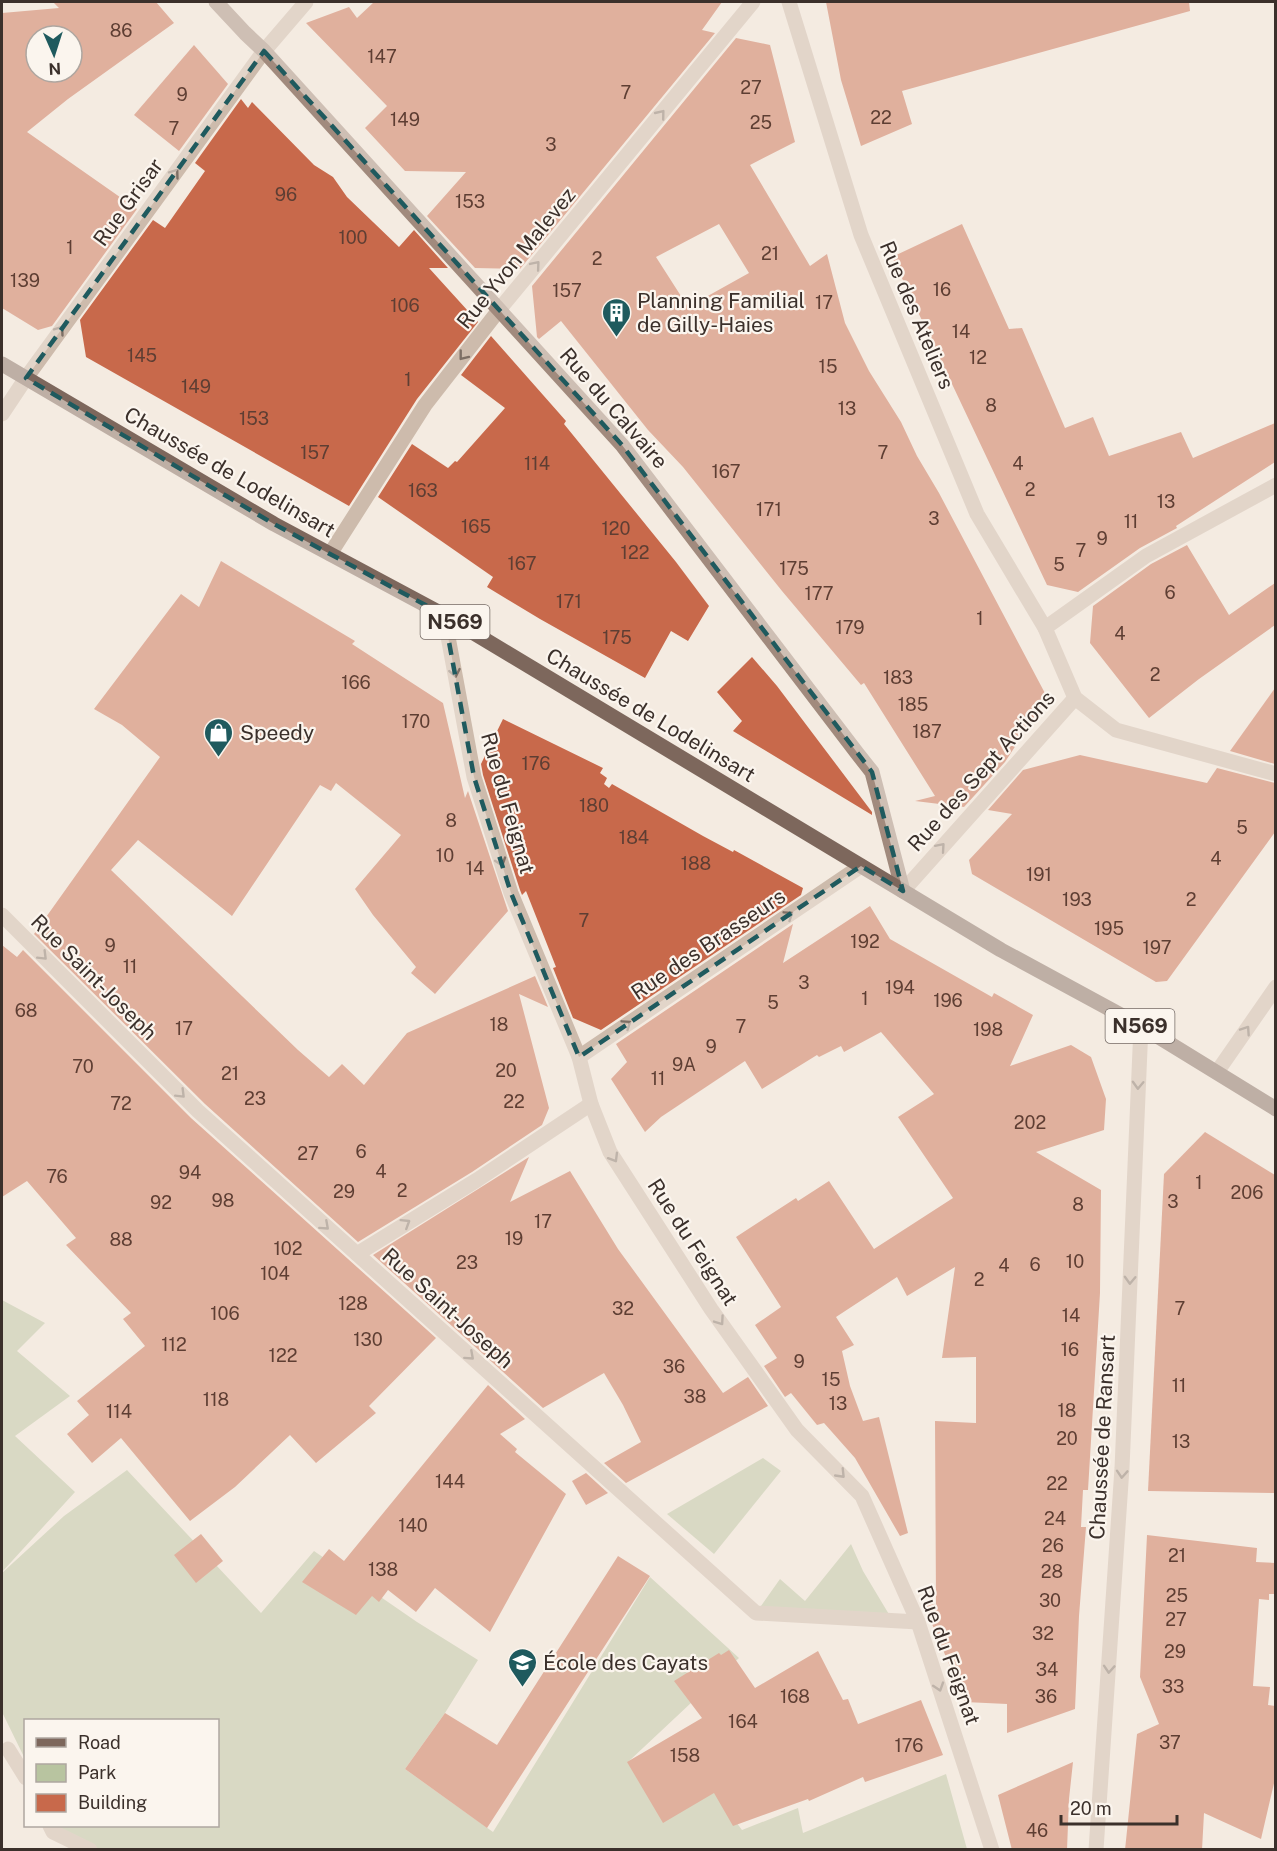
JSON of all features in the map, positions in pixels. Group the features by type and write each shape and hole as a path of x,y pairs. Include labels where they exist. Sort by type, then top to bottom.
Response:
{"main road":[{"name":"Rue du Calvaire","path":"216,2 264,51 622,444 872,772 903,891"},
{"name":"Chaussée de Lodelinsart","path":"2,364 274,524 444,615 1001,950 1141,1026 1275,1109"}],"street":[{"name":"Rue Grisar","path":"2,414 264,51 306,2"},
{"name":"Rue Yvon Malevez","path":"330,554 425,405 499,310 753,2"},
{"name":"Rue des Ateliers","path":"789,2 861,235 977,514 1045,628"},
{"path":"1045,628 1146,556 1275,485"},
{"name":"Rue du Feignat","path":"444,615 474,777 511,893 579,1057 591,1104 610,1152 717,1318 797,1430 862,1496 918,1623 992,1850"},
{"name":"Rue des Sept Actions","path":"903,891 1075,698 1045,628"},
{"path":"1075,698 1116,730 1275,774"},
{"name":"Rue des Brasseurs","path":"579,1057 861,866"},
{"name":"Rue Saint-Joseph","path":"2,915 198,1111 756,1613 918,1623"},
{"path":"1217,1072 1275,987"},
{"name":"Chaussée de Ransart","path":"1096,1850 1122,1468 1141,1026"},
{"path":"357,1254 477,1180 591,1104"},
{"path":"8,1749 24,1775"},
{"path":"50,1827 53,1832 90,1850"}],"highlighted area":[{"path":"264,51 622,445 872,772 903,891 861,866 579,1057 511,893 474,777 444,615 274,524 26,378"}],"green space":[{"path":"2,1300 45,1323 17,1351 70,1396 15,1436 75,1492 2,1572"},
{"path":"763,1458 781,1471 714,1554 667,1514"},
{"path":"127,1470 261,1613 314,1551 417,1622 478,1660 445,1713 405,1769 493,1832 650,1577 739,1658 628,1762 700,1773 742,1830 798,1808 803,1833 946,1774 967,1849 93,1849 65,1838 60,1827 219,1827 219,1719 24,1719 24,1757 2,1712 2,1573 64,1516"},
{"path":"851,1544 863,1571 893,1621 756,1613 780,1579 805,1601"}],"building":[{"path":"53,2 156,2 174,23 68,99 27,132 137,209 52,326 38,330 2,308 2,13 59,8"},
{"path":"374,2 722,2 702,30 715,33 520,269 475,268 427,216 466,172 405,171 365,128 387,106 306,23 349,7 357,18"},
{"path":"826,2 1189,2 1190,11 902,91 912,124 861,146 841,80"},
{"path":"736,38 770,45 795,142 750,165 810,266 827,254 845,323 869,371 901,422 917,456 1047,697 1005,762 964,807 915,801 935,796 864,683 861,685 782,591 683,467 648,430 561,321 539,339 537,337 532,286","holes":["719,224 749,273 688,307 656,257"]},
{"path":"194,45 228,84 179,151 134,115"},
{"path":"241,99 248,108 252,102 314,165 333,177 347,197 399,247 414,230 448,268 429,268 478,322 417,399 349,506 86,357 80,320 153,220 165,228 205,171 195,163"},
{"path":"962,224 1009,329 1022,328 1065,428 1093,417 1109,456 1181,432 1193,458 1275,423 1275,462 1176,526 1177,528 1140,548 1078,592 1047,585 892,257"},
{"path":"491,336 566,421 564,424 709,606 688,641 671,631 645,678 487,587 493,577 378,497 412,444 448,468 455,461 457,462 505,408 461,375"},
{"path":"1187,545 1229,615 1275,583 1275,625 1149,718 1090,643 1093,606 1151,564"},
{"path":"221,561 355,641 352,644 443,703 465,798 468,791 508,911 435,994 411,973 416,967 373,915 355,889 401,835 336,783 331,791 320,785 232,916 138,840 111,870 329,1077 342,1064 364,1085 407,1033 535,976 548,1007 519,994 549,1108 542,1125 472,1172 358,1242 205,1104 34,934 160,757 122,725 94,709 181,594 199,607"},
{"path":"752,657 777,686 872,815 733,731 742,721 717,692"},
{"path":"1275,688 1275,764 1230,751"},
{"path":"503,719 603,768 600,773 607,778 604,784 609,788 612,784 703,836 733,852 734,850 803,888 801,895 601,1030 573,1018 526,891 522,895 520,890 483,775 481,764"},
{"path":"1080,755 1207,783 1217,768 1275,783 1275,832 1167,981 1156,982 972,874 969,860 1012,814 988,810 1023,770"},
{"path":"870,906 890,939 992,997 994,993 1033,1015 1010,1066 1071,1045 1091,1057 1106,1099 1104,1130 1036,1152 1101,1190 1100,1293 1088,1490 1083,1490 1081,1527 1086,1527 1075,1709 1007,1733 1007,1704 965,1702 924,1605 936,1604 935,1421 976,1423 976,1357 942,1358 955,1267 907,1296 897,1277 836,1317 854,1345 842,1351 850,1386 863,1421 879,1417 908,1533 900,1536 855,1458 824,1423 817,1425 791,1393 785,1397 764,1366 777,1358 755,1325 781,1307 736,1237 796,1198 798,1201 829,1181 874,1249 953,1198 898,1117 934,1094 881,1032 844,1052 841,1046 819,1057 817,1055 762,1089 745,1061 661,1117 645,1132 611,1079 627,1062 616,1044 793,924 783,963"},
{"path":"2,945 17,957 23,950 191,1118 436,1338 369,1406 376,1413 316,1463 290,1435 235,1487 190,1521 121,1438 92,1463 67,1434 89,1415 77,1401 145,1346 123,1319 131,1313 66,1245 76,1238 27,1181 2,1197"},
{"path":"1205,1132 1275,1175 1275,1493 1148,1491 1164,1174"},
{"path":"529,1157 510,1202 570,1171 618,1249 723,1393 748,1377 768,1406 626,1483 604,1463 641,1442 604,1373 543,1408 373,1255"},
{"path":"488,1385 525,1419 500,1434 517,1449 515,1452 566,1494 490,1632 435,1588 416,1612 388,1590 379,1602 372,1596 356,1615 302,1582 329,1549 344,1561"},
{"path":"586,1473 608,1493 586,1505 572,1481"},
{"path":"201,1534 223,1561 196,1583 174,1555"},
{"path":"1147,1535 1257,1548 1256,1562 1275,1563 1275,1594 1269,1594 1269,1600 1259,1599 1253,1686 1270,1687 1268,1705 1275,1706 1275,1779 1261,1839 1204,1813 1202,1850 1125,1850 1137,1734 1159,1724 1140,1677"},
{"path":"618,1556 650,1576 487,1828 405,1769 445,1713 497,1745"},
{"path":"729,1650 755,1688 818,1651 843,1700 848,1699 858,1724 921,1700 943,1755 865,1782 863,1777 809,1801 808,1799 733,1826 714,1793 663,1823 627,1762 702,1718 674,1681 719,1653 721,1655"},
{"path":"1073,1762 1067,1850 1012,1850 998,1795"}],"place":[{"name":"Planning Familial de Gilly-Haies","path":"616,338"},
{"name":"Speedy","path":"219,758"},
{"name":"École des Cayats","path":"522,1688"}]}
